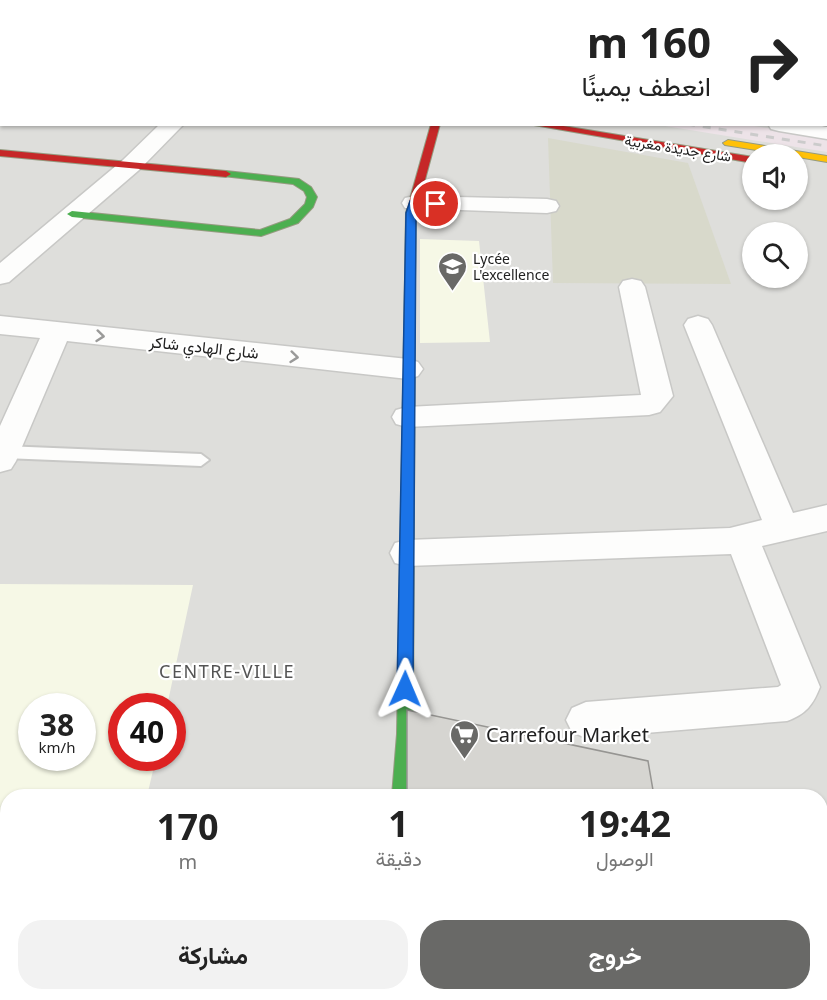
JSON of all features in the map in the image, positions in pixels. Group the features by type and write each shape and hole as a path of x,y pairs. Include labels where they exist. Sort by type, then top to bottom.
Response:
{"street":[{"path":"0,276 131,165 171,126"},
{"path":"401,789 405,734 407,417 414,203 435,126"},
{"name":"شارع جديدة مغربية","path":"544,126 742,158"},
{"name":"شارع جديدة مغربية","path":"628,126 827,159"},
{"path":"791,126 827,132"},
{"path":"0,153 296,181 309,188 310,201 306,211 290,226 261,233 72,214"},
{"path":"808,169 827,172"},
{"path":"414,203 547,206"},
{"path":"407,417 649,405 658,396 632,287"},
{"name":"شارع الهادي شاكر","path":"0,325 408,369"},
{"path":"698,325 782,528"},
{"path":"2,457 57,332"},
{"path":"407,553 730,541 827,518"},
{"path":"586,720 787,704 798,694 801,687 742,538"}],"lane":[{"path":"2,457 201,460"}],"shaded area":[{"path":"0,126 827,126 827,789 0,789"},
{"path":"665,126 754,126 827,137 827,152 808,149 808,144 777,144"},
{"path":"548,138 688,163 731,284 553,283"},
{"name":"Lycée L'excellence","path":"420,239 479,241 490,342 420,343"},
{"path":"0,584 193,585 170,693 108,693 108,771 153,771 149,789 0,789"}],"building":[{"path":"407,710 648,761 653,789 407,789"}],"railway":[{"path":"700,126 827,146"}],"traffic: fast":[{"path":"72,214 261,233 294,221 310,205 312,197 308,189 296,181 226,174"},
{"path":"401,789 405,734 410,279"}],"traffic: slow":[{"path":"728,143 827,159"}],"traffic: jam":[{"path":"410,279 411,213 435,126"},
{"path":"544,126 742,158"},
{"path":"0,153 226,174"}],"place":[{"name":"Lycée L'excellence","path":"452,292"},
{"name":"Carrefour Market","path":"465,760"}],"district":[{"name":"CENTRE-VILLE","path":"227,671"}],"route":[{"path":"405,689 411,213 414,203 436,204"}]}
